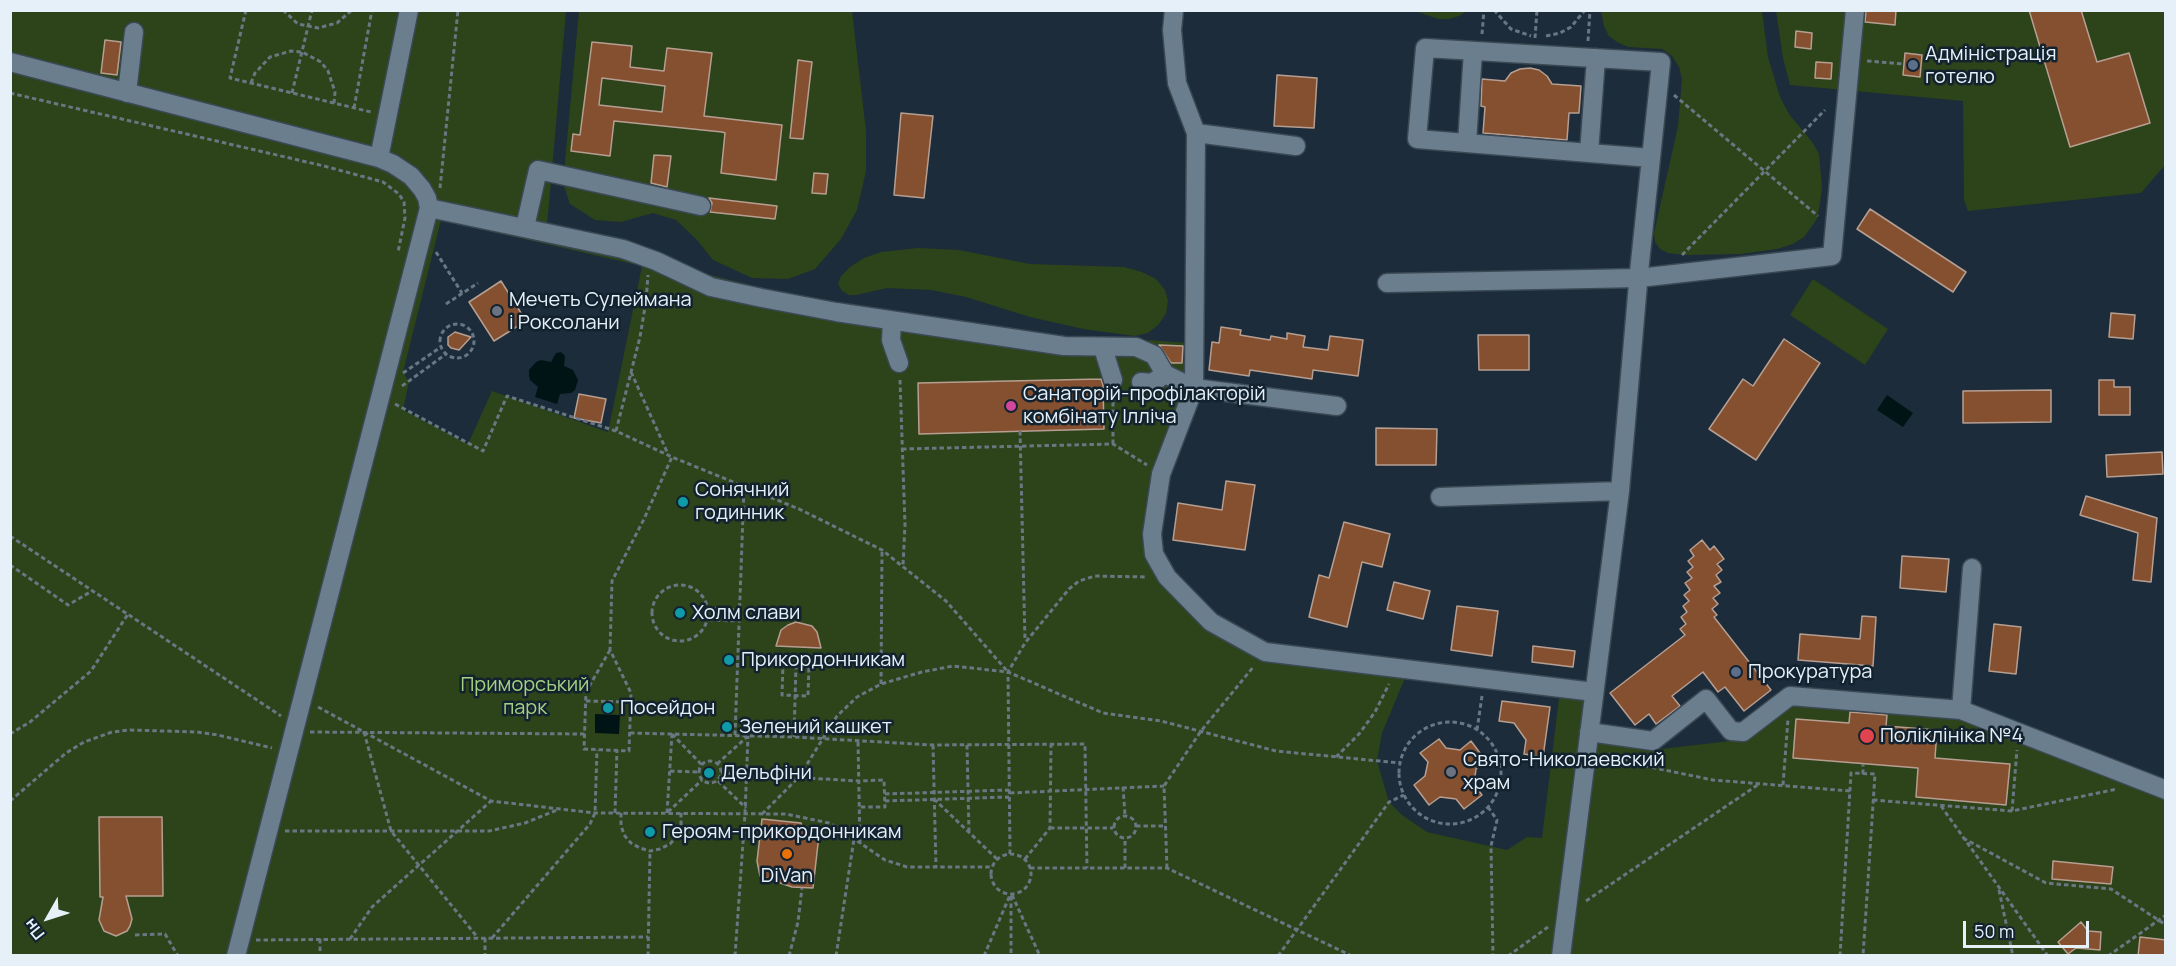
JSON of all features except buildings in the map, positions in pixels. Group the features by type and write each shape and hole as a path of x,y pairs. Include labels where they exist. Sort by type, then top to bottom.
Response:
{"street":[{"path":"379,158 409,10"},
{"path":"1174,10 1172,30 1177,83 1196,133 1194,388 1161,474 1152,534 1154,554 1167,578 1210,621 1265,652 1594,692"},
{"path":"1387,283 1639,278 1832,256 1855,10"},
{"path":"127,93 134,32"},
{"path":"1561,956 1620,491 1661,62 1591,58 1534,45 1477,51 1425,48 1417,139 1651,158"},
{"path":"1467,143 1477,51"},
{"path":"1589,153 1591,58"},
{"path":"10,62 379,158 411,176 433,208 380,396 238,948"},
{"path":"1196,133 1296,146"},
{"path":"525,227 538,170 701,206"},
{"path":"433,208 640,254 711,287 836,312 1064,346 1136,347 1149,352 1158,360 1165,374 1194,388 1337,406"},
{"path":"892,321 891,340 899,363"},
{"path":"1103,348 1113,380"},
{"path":"1141,382 1152,383 1165,374"},
{"path":"1440,497 1620,491"},
{"path":"1961,710 1972,568"},
{"path":"1588,740 1653,741 1706,699 1731,731 1743,732 1790,696 1961,710 2166,790"}],"path":[{"path":"246,10 230,78 388,116"},
{"path":"283,10 290,18 308,27 328,27 346,18 352,10"},
{"path":"292,93 312,10"},
{"path":"354,108 372,10"},
{"path":"433,208 458,10"},
{"path":"1477,51 1484,10"},
{"path":"1494,10 1511,29 1534,45"},
{"path":"1534,45 1537,10"},
{"path":"1534,45 1571,27 1585,10"},
{"path":"1590,10 1591,58"},
{"path":"251,83 255,73 270,57 291,51 302,52 321,62 328,71 333,81 334,103"},
{"path":"1872,61 1904,64"},
{"path":"1659,82 1834,230"},
{"path":"10,93 324,166 383,182 399,194 404,202 405,218 396,260"},
{"path":"1662,276 1825,110"},
{"path":"434,249 462,293"},
{"path":"616,431 646,301 647,269"},
{"path":"446,304 478,283"},
{"path":"461,325 470,331 474,343 468,353 457,358 446,354 441,347 441,335 449,326 461,325"},
{"path":"399,370 397,378 441,347"},
{"path":"399,388 446,354"},
{"path":"899,363 905,525 903,566"},
{"path":"610,650 586,692 584,749 629,751 631,693 610,650 612,581 644,519 671,456 631,372"},
{"path":"1113,380 1113,444"},
{"path":"380,396 483,451 507,396 616,431 799,510 882,550 903,566 946,601 1008,672"},
{"path":"1020,431 1025,643"},
{"path":"902,449 1113,444 1153,469"},
{"path":"735,735 744,487"},
{"path":"10,536 294,728 364,732 585,734"},
{"path":"880,684 882,550"},
{"path":"10,565 68,605 92,591"},
{"path":"1010,854 1008,672 1025,643 1069,589 1079,581 1095,576 1167,578"},
{"path":"681,585 698,591 704,597 707,620 703,631 696,637 679,641 670,639 657,629 652,612 654,603 664,589 681,585"},
{"path":"707,608 739,610"},
{"path":"10,734 30,722 91,671 128,614"},
{"path":"707,620 739,621"},
{"path":"1167,868 1164,786 1201,731 1265,652"},
{"path":"783,663 809,664 808,696 795,695 782,695 783,663"},
{"path":"794,737 796,664"},
{"path":"762,814 799,777 837,716 857,697 880,684 953,666 1008,672 1103,713 1161,721 1276,751 1400,763"},
{"path":"1336,757 1359,734 1375,712 1398,668"},
{"path":"1477,730 1485,679"},
{"path":"1783,785 1790,696"},
{"path":"302,698 491,801 595,813 786,814 829,823 885,860 907,867 992,867"},
{"path":"586,701 630,702"},
{"path":"1460,723 1477,730 1493,745 1498,757 1501,770 1496,796 1478,816 1466,822 1440,823 1427,819 1416,811 1404,795 1399,776 1404,750 1422,730 1434,724 1460,723"},
{"path":"10,801 66,753 91,739 112,732 130,730 197,732 238,739 288,752"},
{"path":"364,732 391,831 478,938"},
{"path":"630,733 794,737 933,745 1085,744 1087,868"},
{"path":"2012,812 2019,733"},
{"path":"672,734 702,765"},
{"path":"667,813 672,734"},
{"path":"717,764 748,736"},
{"path":"735,956 746,814 748,736"},
{"path":"1588,740 1650,767 1713,780 1850,791"},
{"path":"858,742 860,845"},
{"path":"1024,859 1050,828 1051,744"},
{"path":"933,745 936,868"},
{"path":"967,745 969,833"},
{"path":"492,938 590,824 595,813 597,750"},
{"path":"615,813 616,750"},
{"path":"709,761 717,764 721,772 718,781 710,784 702,780 699,772 702,765 709,761"},
{"path":"1863,764 1863,774"},
{"path":"670,771 699,772"},
{"path":"721,772 859,781 884,780 885,807 860,807"},
{"path":"1840,956 1851,773 1875,774 1863,956"},
{"path":"667,813 702,780"},
{"path":"718,781 746,808"},
{"path":"1873,800 2012,812 2148,783"},
{"path":"1508,956 1567,913 1759,784"},
{"path":"885,801 1164,786"},
{"path":"1123,788 1125,815"},
{"path":"885,794 968,791 1010,793"},
{"path":"1278,956 1389,802 1404,795"},
{"path":"934,799 997,859"},
{"path":"350,939 372,907 491,801"},
{"path":"1941,806 2048,956"},
{"path":"1488,807 1497,819 1491,846 1493,956"},
{"path":"269,830 489,831 525,823 559,809"},
{"path":"621,813 624,835 640,849 650,850 660,849 670,844 677,836 681,826 681,813"},
{"path":"1125,815 1133,819 1136,826 1134,835 1125,838 1117,835 1113,828 1116,819 1125,815"},
{"path":"1136,826 1166,826"},
{"path":"1050,828 1113,828"},
{"path":"1125,838 1125,868"},
{"path":"1963,838 2046,883 2111,889 2166,926"},
{"path":"836,956 854,839"},
{"path":"648,956 650,850"},
{"path":"1010,854 1024,859 1031,874 1028,886 1011,895 1000,891 992,883 990,872 997,859 1010,854"},
{"path":"1030,868 1167,868 1352,956"},
{"path":"1999,887 2013,956"},
{"path":"789,956 798,922 802,888"},
{"path":"984,956 1011,895"},
{"path":"1011,895 1011,956"},
{"path":"1011,895 1040,956"},
{"path":"2108,956 2166,915"},
{"path":"135,934 165,934 178,956"},
{"path":"238,948 320,939 648,937"},
{"path":"485,938 485,956"},
{"path":"320,939 320,956"}],"green space":[{"name":"Приморський парк","path":"10,11 566,11 547,226 654,250 668,264 835,307 1144,348 1149,340 1189,343 1190,388 1158,472 1161,551 1174,573 1215,616 1268,646 1595,685 1596,740 1653,750 1747,739 1791,705 1959,718 2165,799 2165,955 11,955","holes":["441,220 642,266 608,432 492,391 468,444 403,410 409,382 403,372","1405,678 1559,698 1542,838 1527,837 1507,850 1427,832 1402,815 1389,802 1377,761 1382,733"]},
{"path":"579,11 852,11 866,131 866,171 857,210 841,239 815,269 788,279 752,278 713,260 676,220 653,213 621,222 595,220 570,204 563,183"},
{"path":"1415,11 1467,11 1449,19 1438,19"},
{"path":"1601,11 1762,11 1768,57 1780,97 1789,114 1819,154 1822,187 1820,203 1817,219 1804,237 1793,244 1777,249 1741,254 1686,255 1668,253 1660,249 1655,242 1654,233 1678,126 1682,79 1679,67 1672,56 1662,49 1628,47 1609,36"},
{"path":"1776,11 2165,11 2165,165 2141,193 1968,211 1964,200 1963,101 1790,85 1783,58"},
{"path":"918,248 959,250 1030,264 1124,267 1156,279 1165,290 1168,301 1166,314 1148,333 1135,336 1083,329 1030,317 966,297 931,290 887,288 849,295 842,291 838,284 841,276 850,267 864,258 881,252"},
{"path":"1813,279 1888,329 1865,365 1790,315"}],"shaded area":[{"path":"561,352 565,356 564,366 573,370 578,380 575,390 571,393 560,394 557,404 535,397 538,387 530,380 529,370 541,360 551,362 556,353"},
{"path":"1887,395 1913,413 1903,427 1877,410"},
{"path":"595,714 620,715 619,734 595,733"}],"place":[{"name":"Адміністрація готелю","path":"1913,65"},
{"name":"Мечеть Сулеймана і Роксолани","path":"497,311"},
{"name":"Санаторій-профілакторій комбінату Ілліча","path":"1011,406"},
{"name":"Сонячний годинник","path":"683,502"},
{"name":"Холм слави","path":"680,613"},
{"name":"Прикордонникам","path":"729,660"},
{"name":"Прокуратура","path":"1736,672"},
{"name":"Посейдон","path":"608,708"},
{"name":"Зелений кашкет","path":"727,727"},
{"name":"Поліклініка №4","path":"1867,736"},
{"name":"Свято-Николаевский храм","path":"1451,772"},
{"name":"Дельфіни","path":"709,773"},
{"name":"Героям-прикордонникам","path":"650,832"},
{"name":"DiVan","path":"787,854"}]}
